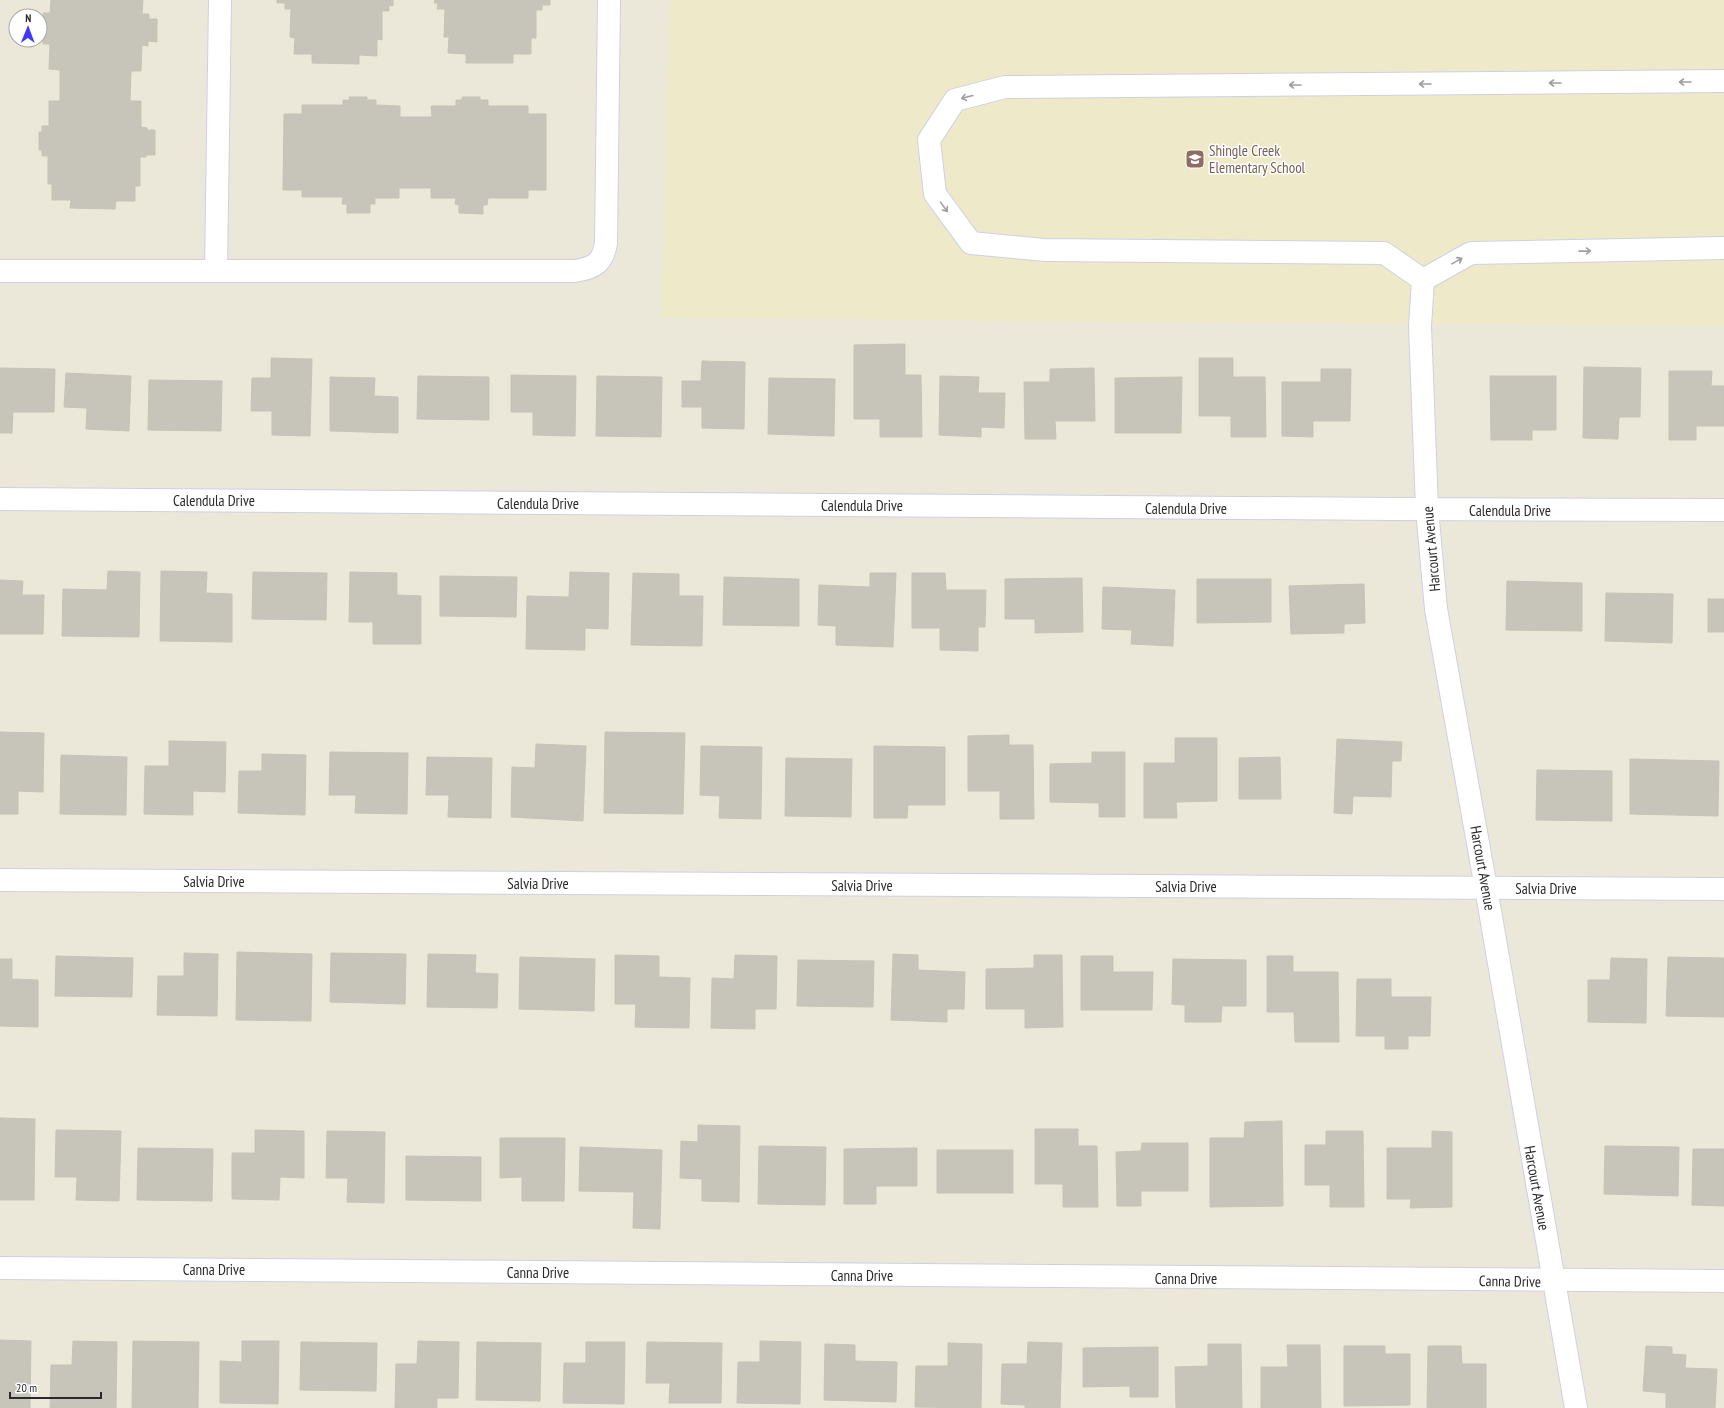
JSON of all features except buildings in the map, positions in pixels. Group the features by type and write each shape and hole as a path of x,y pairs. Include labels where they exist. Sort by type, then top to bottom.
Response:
{"street":[{"path":"216,271 220,0"},
{"path":"0,271 575,271 592,266 600,260 606,243 609,0"},
{"path":"1724,81 1005,87 955,100 929,140 935,194 971,243 1045,250 1384,253 1423,280 1471,253 1724,248"},
{"name":"Harcourt Avenue","path":"1423,280 1420,326 1427,509 1436,609 1576,1408"},
{"name":"Calendula Drive","path":"0,499 1724,510"},
{"name":"Salvia Drive","path":"0,880 1724,889"},
{"name":"Canna Drive","path":"0,1268 1553,1281 1724,1281"}],"shaded area":[{"name":"Shingle Creek Elementary School","path":"670,0 1724,0 1724,326 661,318"}],"place":[{"name":"Shingle Creek Elementary School","path":"1195,159"}]}
